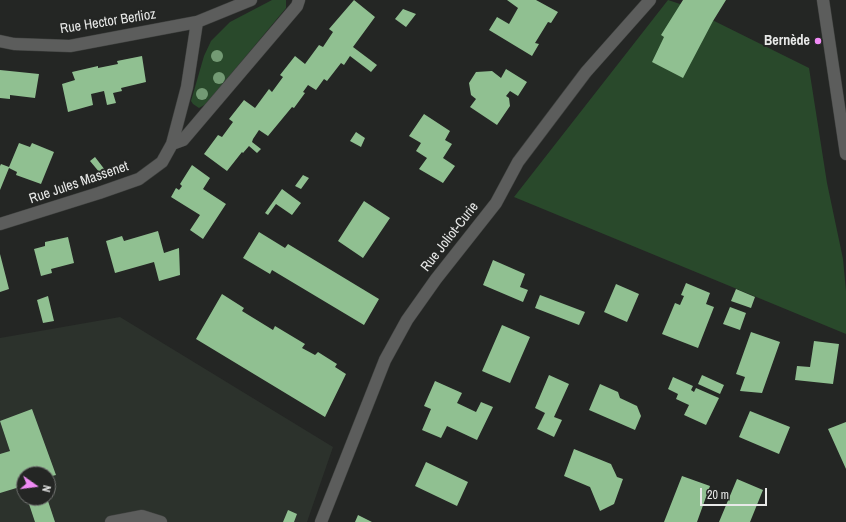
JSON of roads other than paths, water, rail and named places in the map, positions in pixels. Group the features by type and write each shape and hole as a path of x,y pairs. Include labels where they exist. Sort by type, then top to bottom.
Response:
{"street":[{"name":"Rue Hector Berlioz","path":"0,41 14,44 70,46 197,22 251,0"},
{"path":"172,144 183,140 297,6 299,0"},
{"name":"Rue Joliot-Curie","path":"321,522 385,360 407,320 436,279 496,203 518,162 586,72 650,0"},
{"path":"823,0 846,154"},
{"name":"Rue Jules Massenet","path":"0,224 139,179 162,162 172,144 186,86 197,22"},
{"path":"111,522 142,516 162,522"}],"place":[{"name":"Bernède","path":"818,41"}]}
